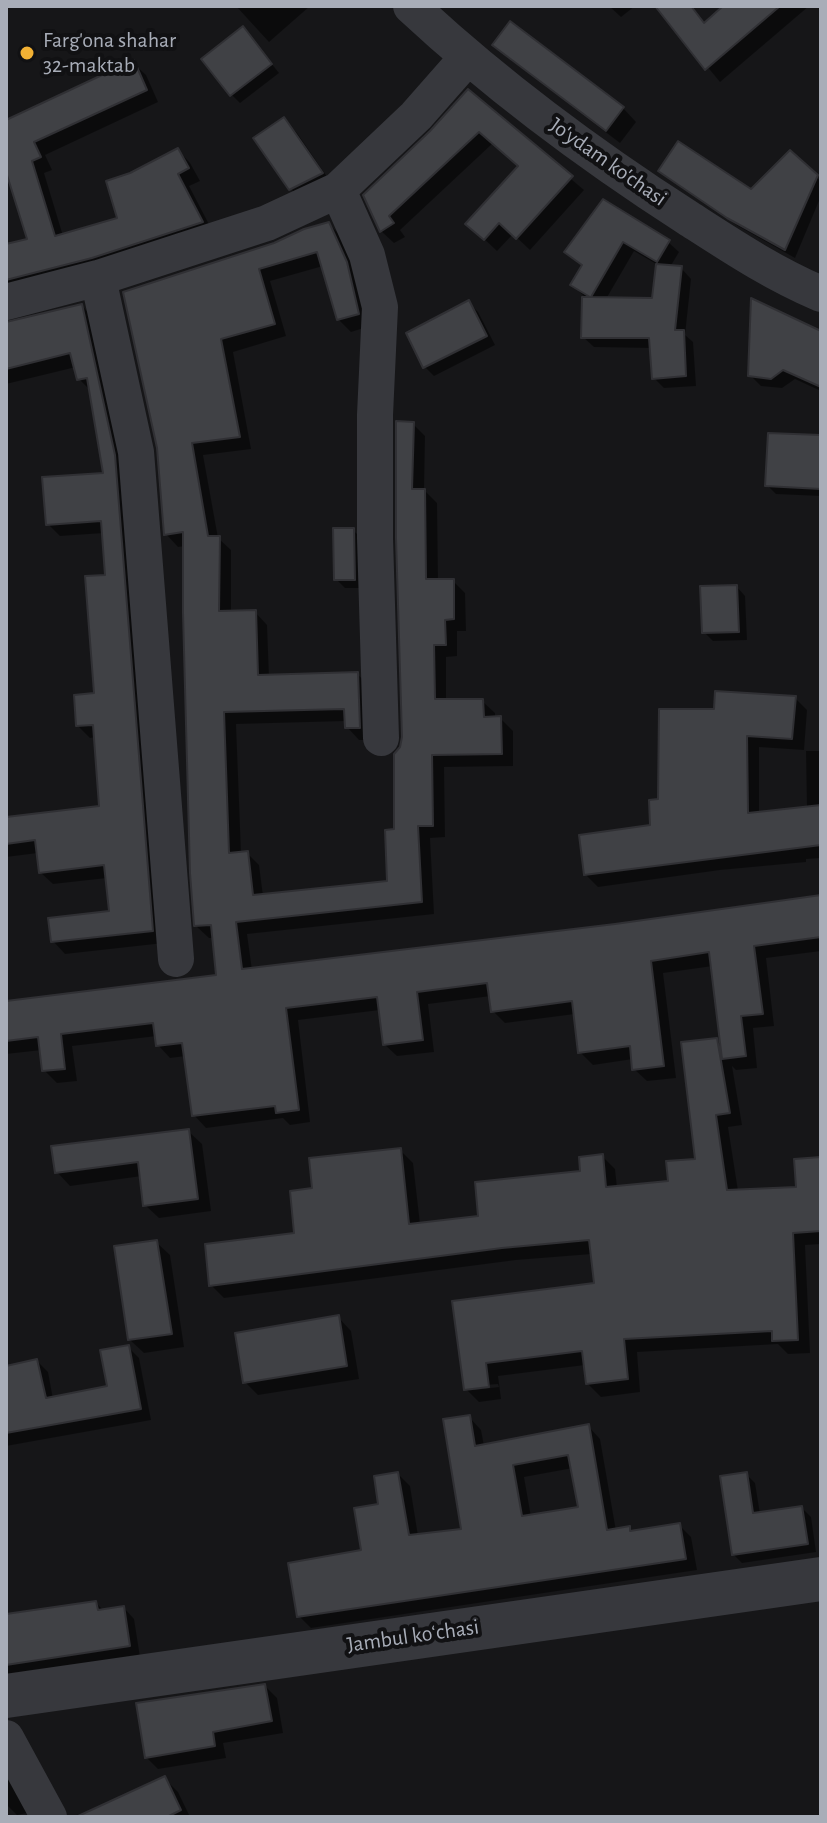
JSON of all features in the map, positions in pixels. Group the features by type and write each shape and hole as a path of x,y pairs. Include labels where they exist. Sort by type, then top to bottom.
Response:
{"street":[{"name":"Jo'ydam ko'chasi","path":"411,6 467,58 610,168 779,276 821,294"},
{"path":"6,302 98,278 267,223 338,190 416,116 467,58"},
{"path":"338,190 367,255 380,307 375,415 375,538 381,738"},
{"path":"98,278 136,452 176,959"},
{"name":"Jambul koʻchasi","path":"6,1696 821,1579"},
{"path":"6,1738 49,1817"}],"building":[{"path":"655,6 691,6 704,23 723,6 780,6 705,70"},
{"path":"510,21 624,107 606,131 492,45"},
{"path":"243,26 272,64 230,96 201,59"},
{"path":"134,60 147,90 34,142 41,157 32,161 55,236 117,218 106,181 130,173 178,148 189,168 178,174 203,222 92,258 6,280 6,244 27,239 6,172 6,120"},
{"path":"468,89 573,176 516,239 499,223 484,240 465,224 518,166 479,132 389,216 394,223 380,232 363,195 430,131"},
{"path":"284,117 323,173 289,190 253,138"},
{"path":"678,141 751,189 790,150 818,175 785,250 727,218 658,171"},
{"path":"603,199 670,240 657,262 623,242 591,297 652,298 656,264 682,266 675,330 684,330 686,376 652,379 649,338 581,338 582,297 590,297 570,285 582,265 564,252"},
{"path":"329,222 347,262 359,314 337,320 317,252 259,269 275,324 221,339 240,437 192,443 208,536 220,536 219,611 256,610 258,675 358,672 360,728 345,728 344,709 224,712 229,853 248,851 253,895 387,881 385,830 394,829 394,754 400,747 402,737 396,421 414,422 412,489 425,489 426,579 454,579 454,619 445,620 446,645 434,645 435,699 483,699 484,717 501,716 502,754 432,755 433,826 418,826 422,902 236,922 242,969 615,924 821,895 821,937 754,946 763,1014 741,1016 746,1056 722,1059 709,952 651,961 664,1066 632,1070 630,1046 578,1053 572,1001 491,1012 487,983 417,992 423,1040 383,1045 377,997 286,1008 299,1110 276,1113 275,1106 192,1116 182,1043 156,1046 153,1023 61,1034 65,1069 42,1071 38,1037 6,1041 6,1001 216,975 211,925 194,926 190,873 183,532 164,535 157,448 123,292"},
{"path":"751,298 821,331 821,387 783,370 771,379 748,376"},
{"path":"469,300 487,336 423,368 406,333"},
{"path":"82,304 115,455 153,931 51,942 48,918 109,911 104,865 39,873 35,840 6,844 6,817 99,806 93,725 76,726 74,695 94,693 85,576 105,575 101,521 46,525 42,477 103,473 87,378 77,380 70,353 6,369 6,322"},
{"path":"768,433 821,435 821,489 765,486"},
{"path":"333,528 354,528 355,580 334,580"},
{"path":"737,585 739,632 702,633 700,586"},
{"path":"715,691 796,696 792,739 747,736 748,813 821,805 821,845 584,875 579,835 650,825 649,800 658,799 659,709 714,709"},
{"path":"717,1038 730,1113 716,1115 727,1190 796,1187 794,1159 821,1157 821,1231 793,1233 798,1340 772,1341 772,1331 624,1339 628,1379 586,1384 582,1351 486,1363 489,1387 464,1390 452,1301 594,1283 589,1240 502,1248 209,1286 205,1244 294,1233 290,1191 312,1188 309,1158 401,1148 409,1224 478,1216 475,1182 580,1171 579,1157 603,1154 606,1187 668,1181 666,1161 695,1159 681,1042"},
{"path":"189,1129 198,1199 143,1206 138,1162 55,1173 51,1146"},
{"path":"157,1240 172,1334 128,1340 114,1246"},
{"path":"339,1315 347,1366 243,1383 235,1333"},
{"path":"129,1345 141,1409 6,1433 6,1366 37,1359 46,1398 107,1386 100,1350"},
{"path":"470,1415 475,1446 589,1424 607,1530 630,1526 630,1531 680,1523 686,1559 297,1617 288,1563 361,1550 354,1508 378,1504 374,1476 398,1472 409,1535 461,1529 443,1419","holes":["568,1455 578,1507 522,1516 513,1465"]},
{"path":"747,1472 753,1513 802,1506 808,1544 732,1555 720,1476"},
{"path":"96,1601 98,1610 124,1606 130,1646 6,1665 6,1614"},
{"path":"265,1684 272,1721 213,1732 215,1746 145,1758 136,1703"},
{"path":"165,1776 181,1810 167,1817 76,1817"}],"place":[{"name":"Farg'ona shahar 32-maktab","path":"27,53"}]}
